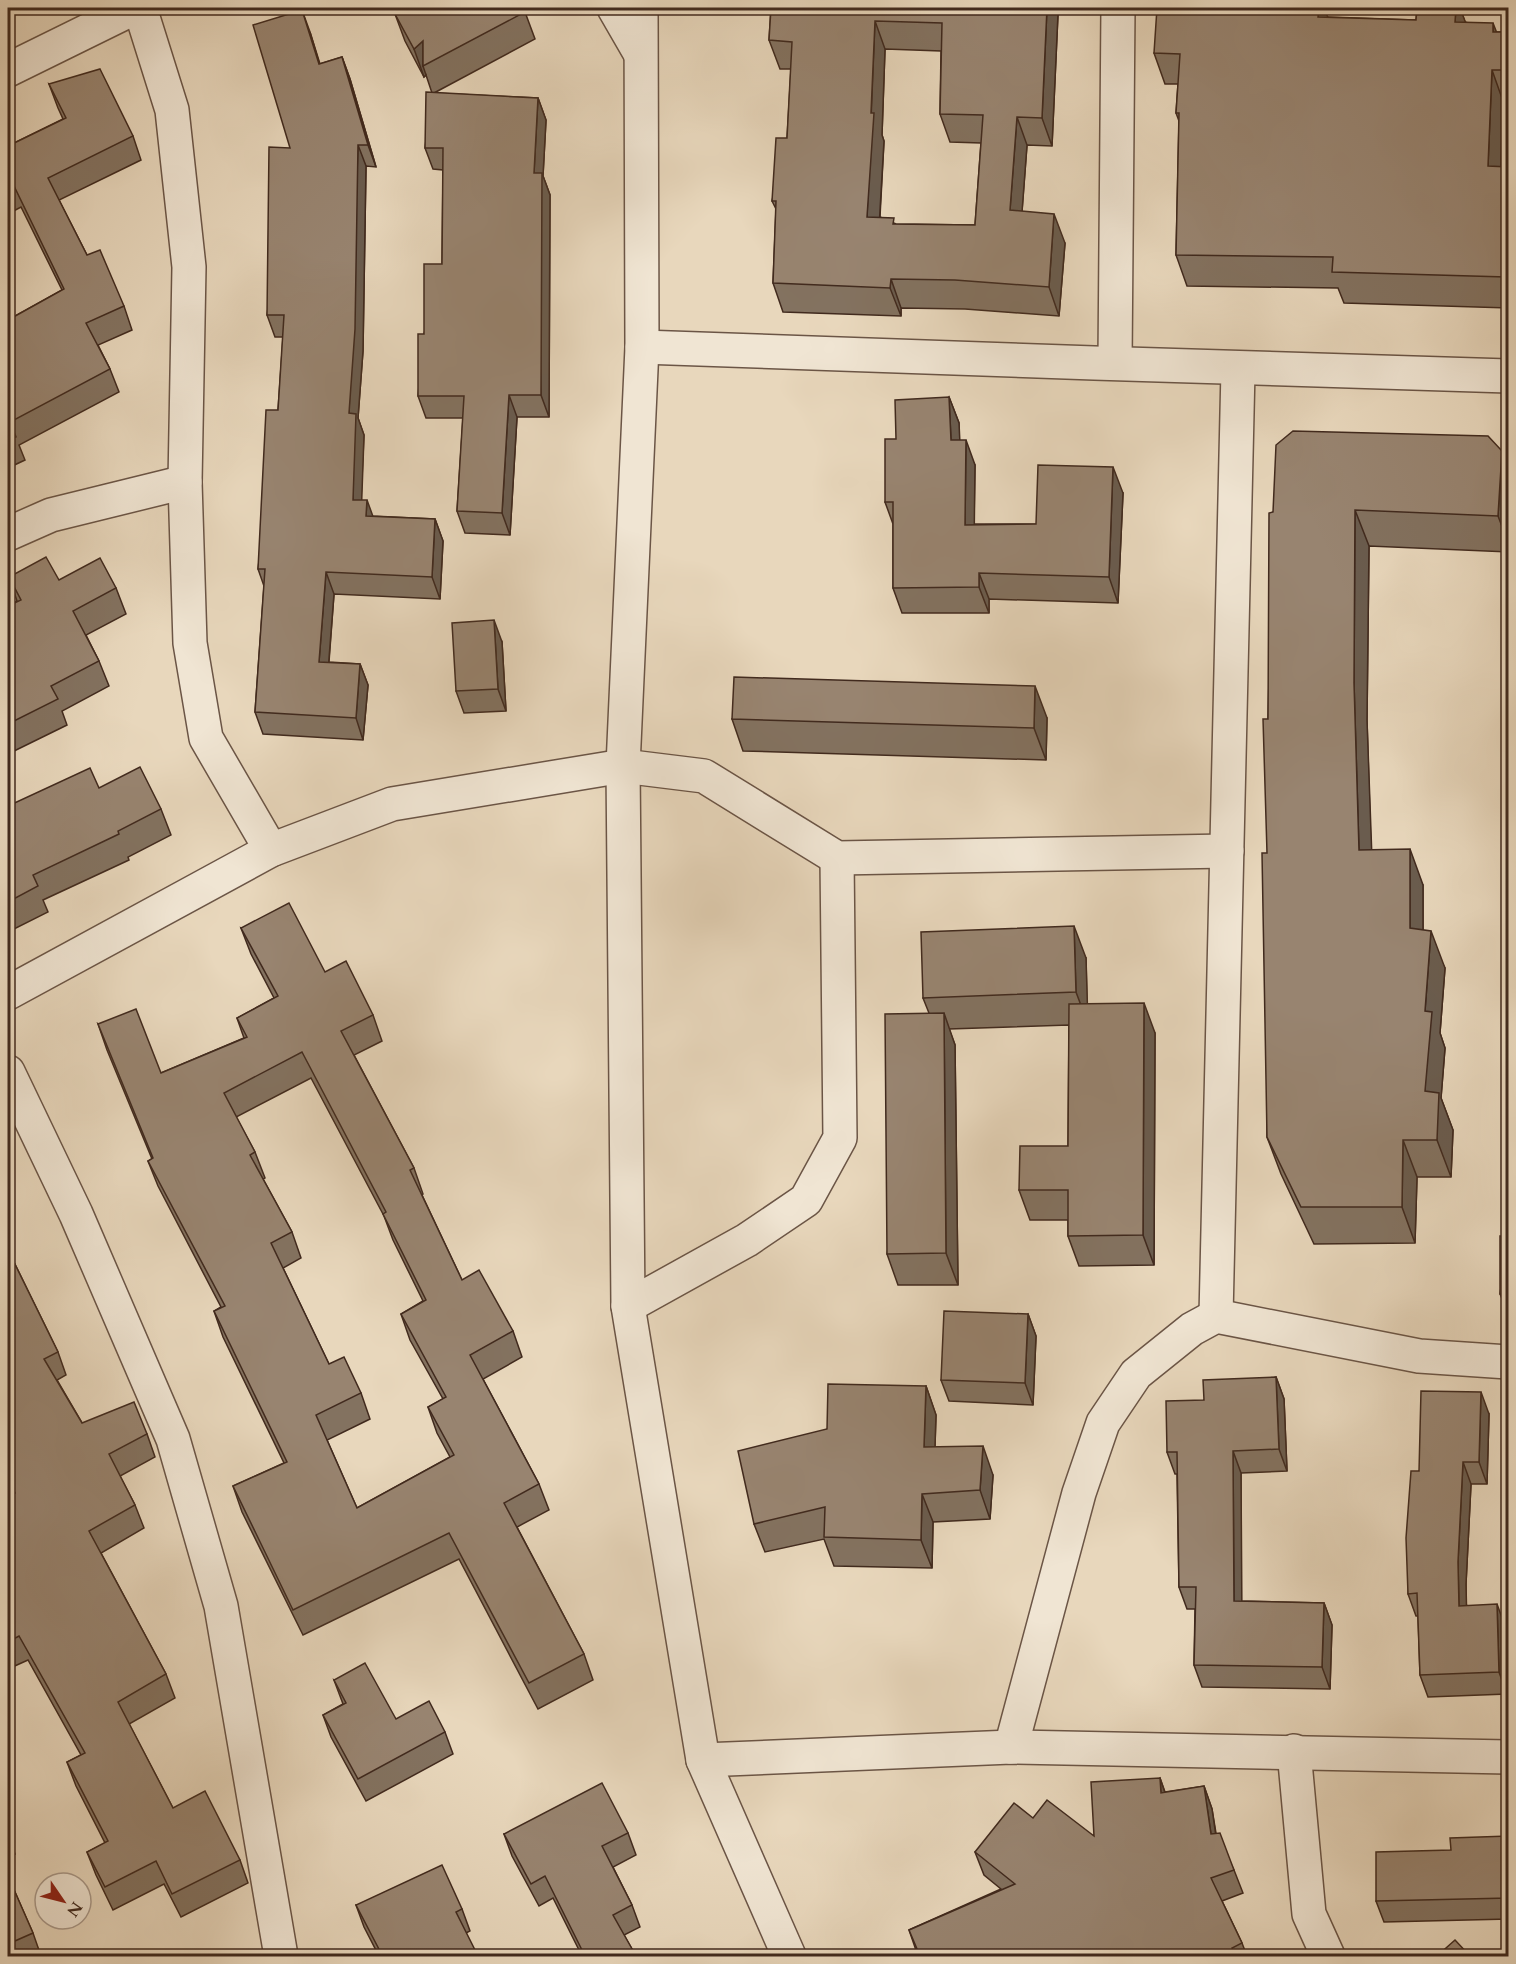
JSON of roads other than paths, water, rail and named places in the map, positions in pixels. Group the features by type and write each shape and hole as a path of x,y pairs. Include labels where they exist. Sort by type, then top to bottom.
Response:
{"street":[{"path":"8,70 134,8"},
{"path":"140,8 172,110 189,267 185,482 190,643 206,738 271,850"},
{"path":"614,8 641,55"},
{"path":"641,8 642,346 624,766 628,1306 703,1760 789,1956"},
{"path":"1115,362 1118,8"},
{"path":"642,346 1115,362 1238,370 1509,376"},
{"path":"1216,1316 1238,370"},
{"path":"8,534 51,515 185,482"},
{"path":"8,993 271,850 392,804 624,766 704,776 837,858 1227,850"},
{"path":"628,1306 747,1240 806,1200 840,1138 837,858"},
{"path":"8,1072 76,1214 173,1439 221,1606 281,1956"},
{"path":"1011,1747 1079,1493 1103,1423 1136,1374 1192,1329 1216,1316 1419,1356 1509,1362"},
{"path":"703,1760 1011,1747 1509,1757"},
{"path":"1294,1751 1309,1914 1328,1956"}]}
